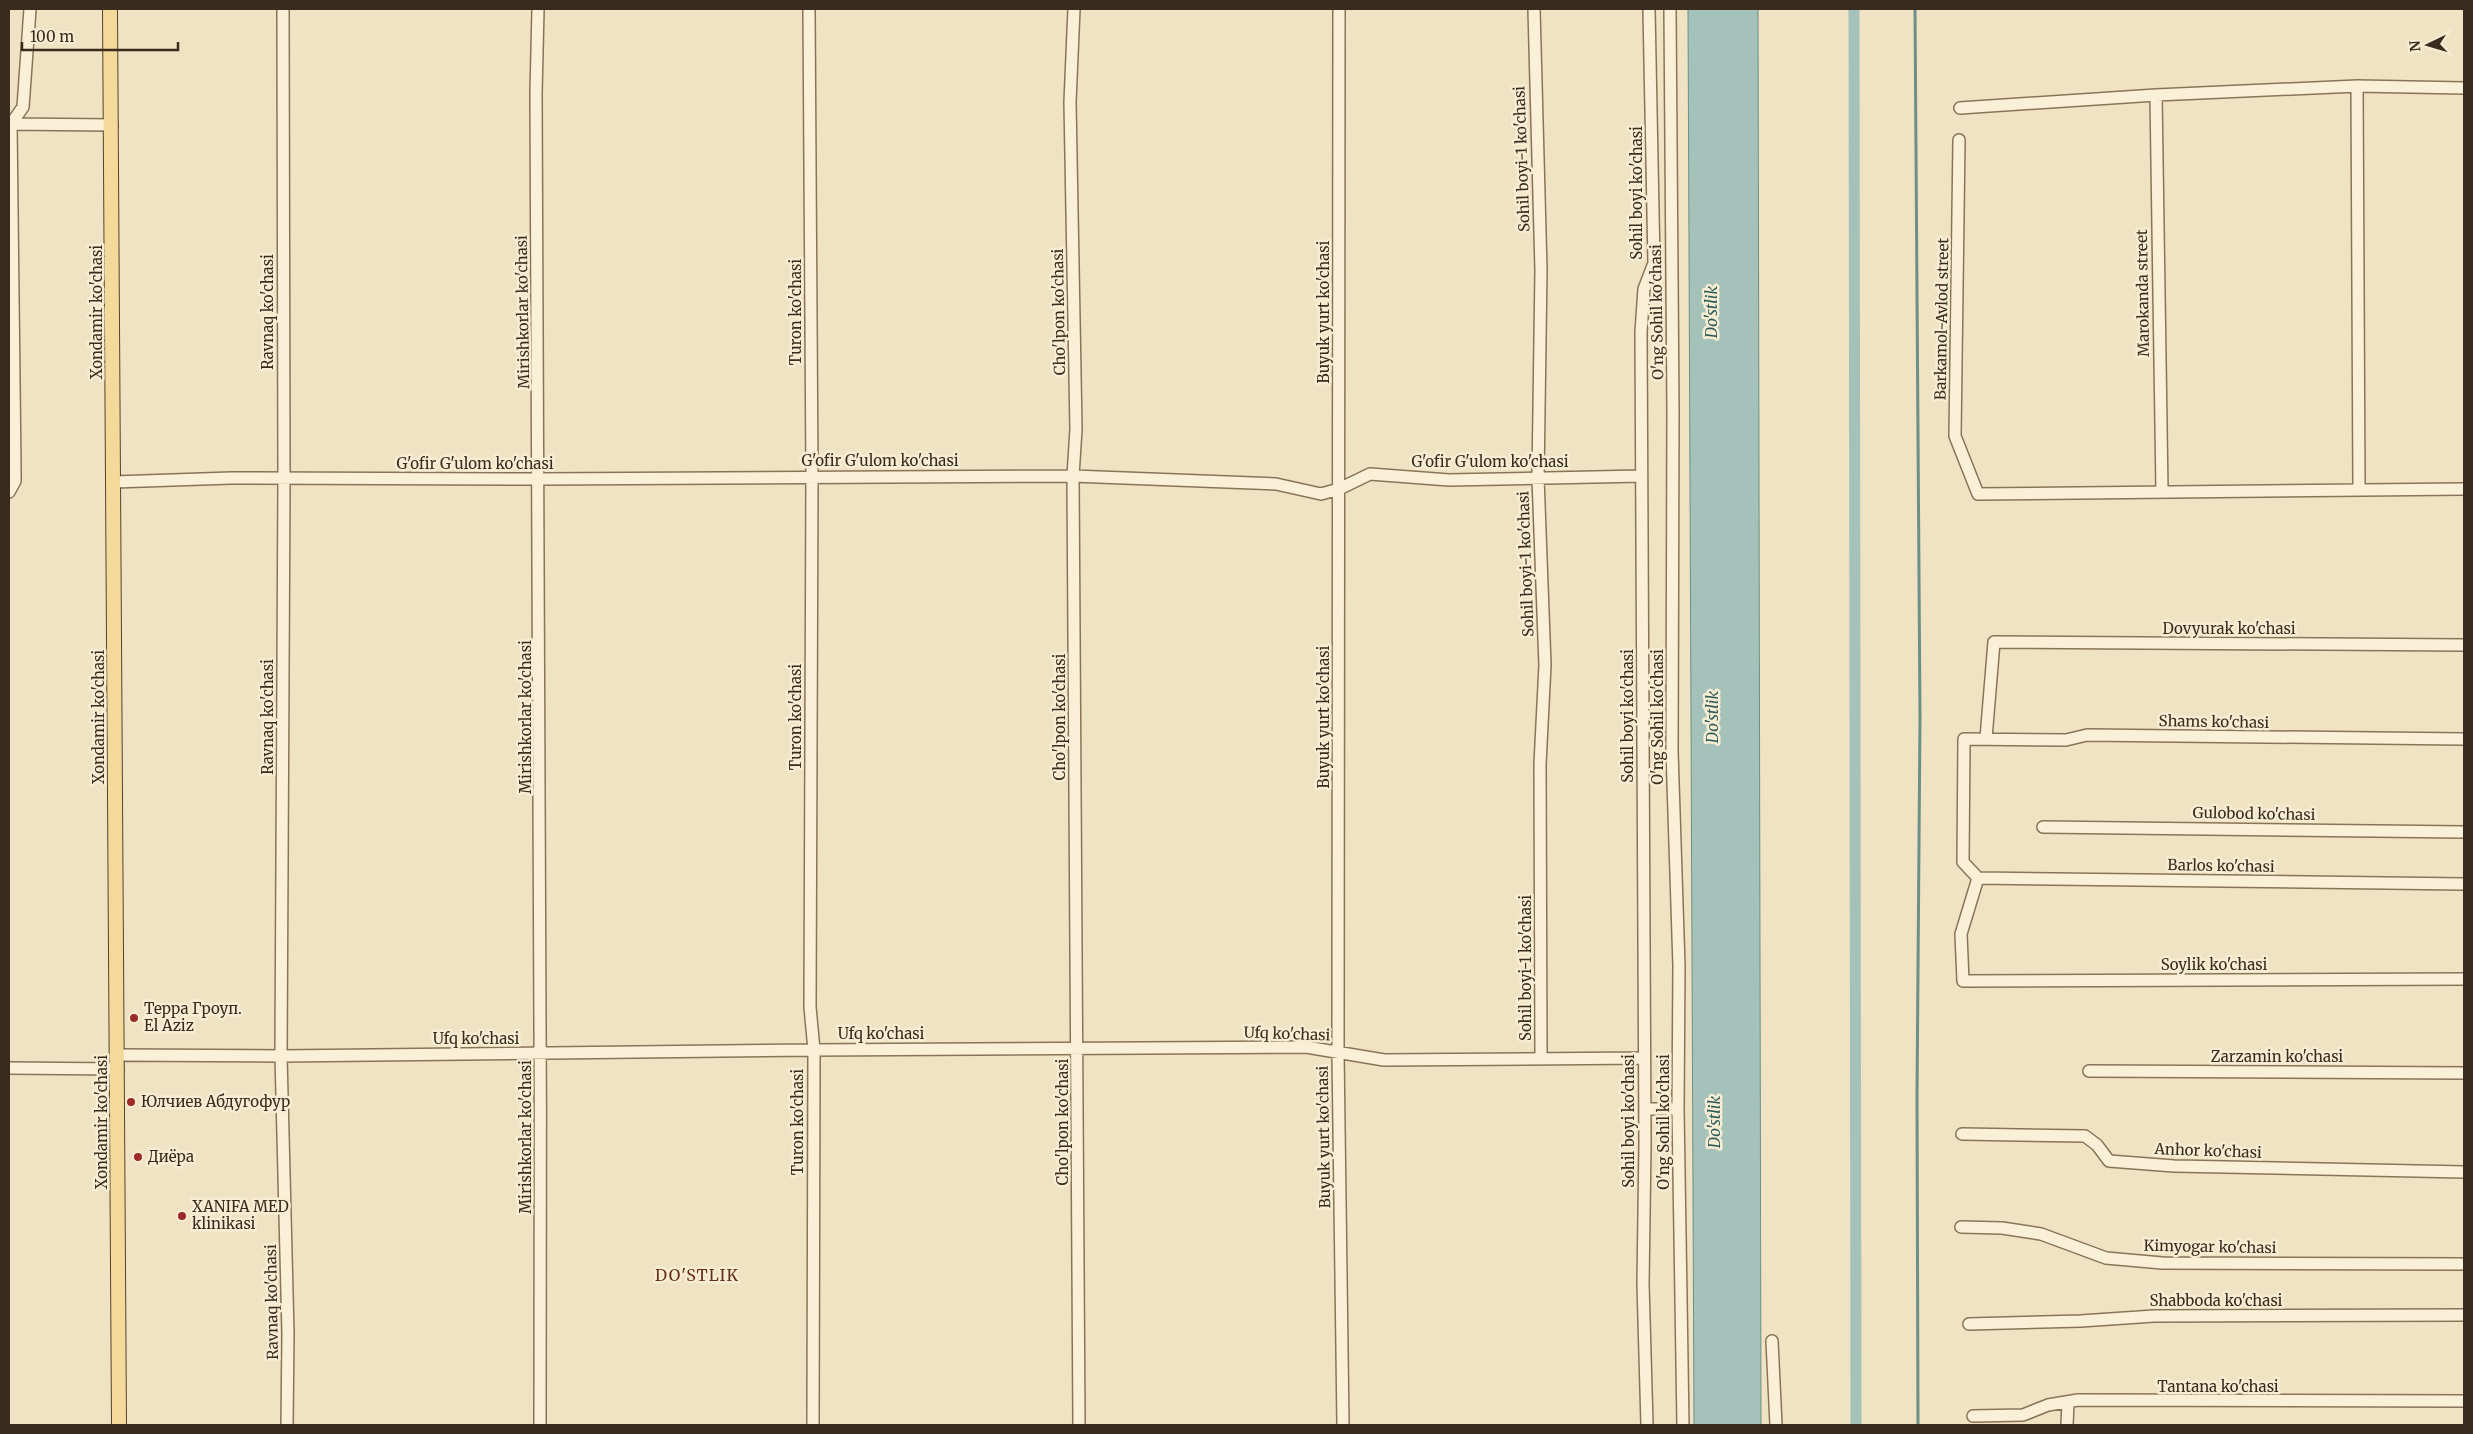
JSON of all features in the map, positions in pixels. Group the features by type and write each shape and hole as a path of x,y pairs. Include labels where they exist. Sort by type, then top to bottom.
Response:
{"main road":[{"name":"Xondamir ko'chasi","path":"110,9 119,1425"}],"street":[{"path":"9,492 14,481 10,259 10,124 23,107 30,9"},
{"name":"Ravnaq ko'chasi","path":"282,9 284,480 281,1056 288,1333 287,1425"},
{"name":"Mirishkorlar ko'chasi","path":"538,9 536,103 540,480 540,1425"},
{"name":"Turon ko'chasi","path":"809,9 812,476 810,1007 814,1050 813,1425"},
{"name":"Cho'lpon ko'chasi","path":"1074,9 1070,102 1076,428 1073,476 1079,1425"},
{"name":"Buyuk yurt ko'chasi","path":"1339,9 1338,1052 1343,1425"},
{"name":"Sohil boyi-1 ko'chasi","path":"1534,9 1540,270 1538,478 1544,665 1540,764 1541,1058"},
{"name":"Sohil boyi ko'chasi","path":"1646,1425 1643,1284 1645,1109 1641,332 1644,289 1654,263 1649,9"},
{"name":"O'ng Sohil ko'chasi","path":"1670,9 1673,412 1672,751 1679,966 1678,1109 1683,1425"},
{"path":"2357,86 2359,489"},
{"path":"1960,108 2156,95 2357,86 2464,88"},
{"name":"Marokanda street","path":"2156,95 2162,490"},
{"path":"10,124 112,125"},
{"name":"Barkamol-Avlod street","path":"1959,140 1955,436 1978,494 2162,490"},
{"name":"G'ofir G'ulom ko'chasi","path":"114,482 231,478 284,480 540,480 812,476 1073,476 1276,484 1321,494 1339,489 1370,474 1449,480 1641,476"},
{"path":"2162,490 2464,489"},
{"name":"Dovyurak ko'chasi","path":"1986,738 1994,642 2464,645"},
{"name":"Shams ko'chasi","path":"1978,878 1963,862 1964,739 2066,740 2087,735 2464,739"},
{"name":"Gulobod ko'chasi","path":"2043,827 2464,832"},
{"name":"Barlos ko'chasi","path":"1978,878 2464,884"},
{"name":"Soylik ko'chasi","path":"1978,878 1961,934 1963,981 2464,979"},
{"name":"Ufq ko'chasi","path":"118,1054 281,1056 1306,1047 1384,1060 1644,1058"},
{"path":"9,1068 118,1069"},
{"name":"Zarzamin ko'chasi","path":"2089,1071 2464,1073"},
{"path":"1645,1109 1678,1109"},
{"name":"Anhor ko'chasi","path":"1962,1134 2085,1136 2097,1145 2109,1161 2118,1162 2174,1166 2464,1172"},
{"name":"Kimyogar ko'chasi","path":"1961,1227 2002,1228 2041,1234 2106,1258 2162,1263 2464,1264"},
{"name":"Shabboda ko'chasi","path":"1969,1324 2081,1321 2154,1316 2464,1315"},
{"path":"1772,1341 1776,1425"},
{"name":"Tantana ko'chasi","path":"1973,1416 2023,1414 2048,1405 2068,1402 2464,1401"},
{"path":"2067,1425 2068,1402"}],"water":[{"name":"Do'stlik","path":"1688,9 1758,9 1761,1425 1694,1425"}],"waterway":[{"path":"1854,9 1856,1425"},
{"path":"1915,9 1920,717 1917,1097 1918,1425"}],"place":[{"name":"Терра Гроуп. El Aziz","path":"134,1018"},
{"name":"Юлчиев Абдугофур","path":"131,1102"},
{"name":"Диёра","path":"138,1157"},
{"name":"XANIFA MED klinikasi","path":"182,1216"}],"district":[{"name":"DO'STLIK","path":"697,1275"}]}
